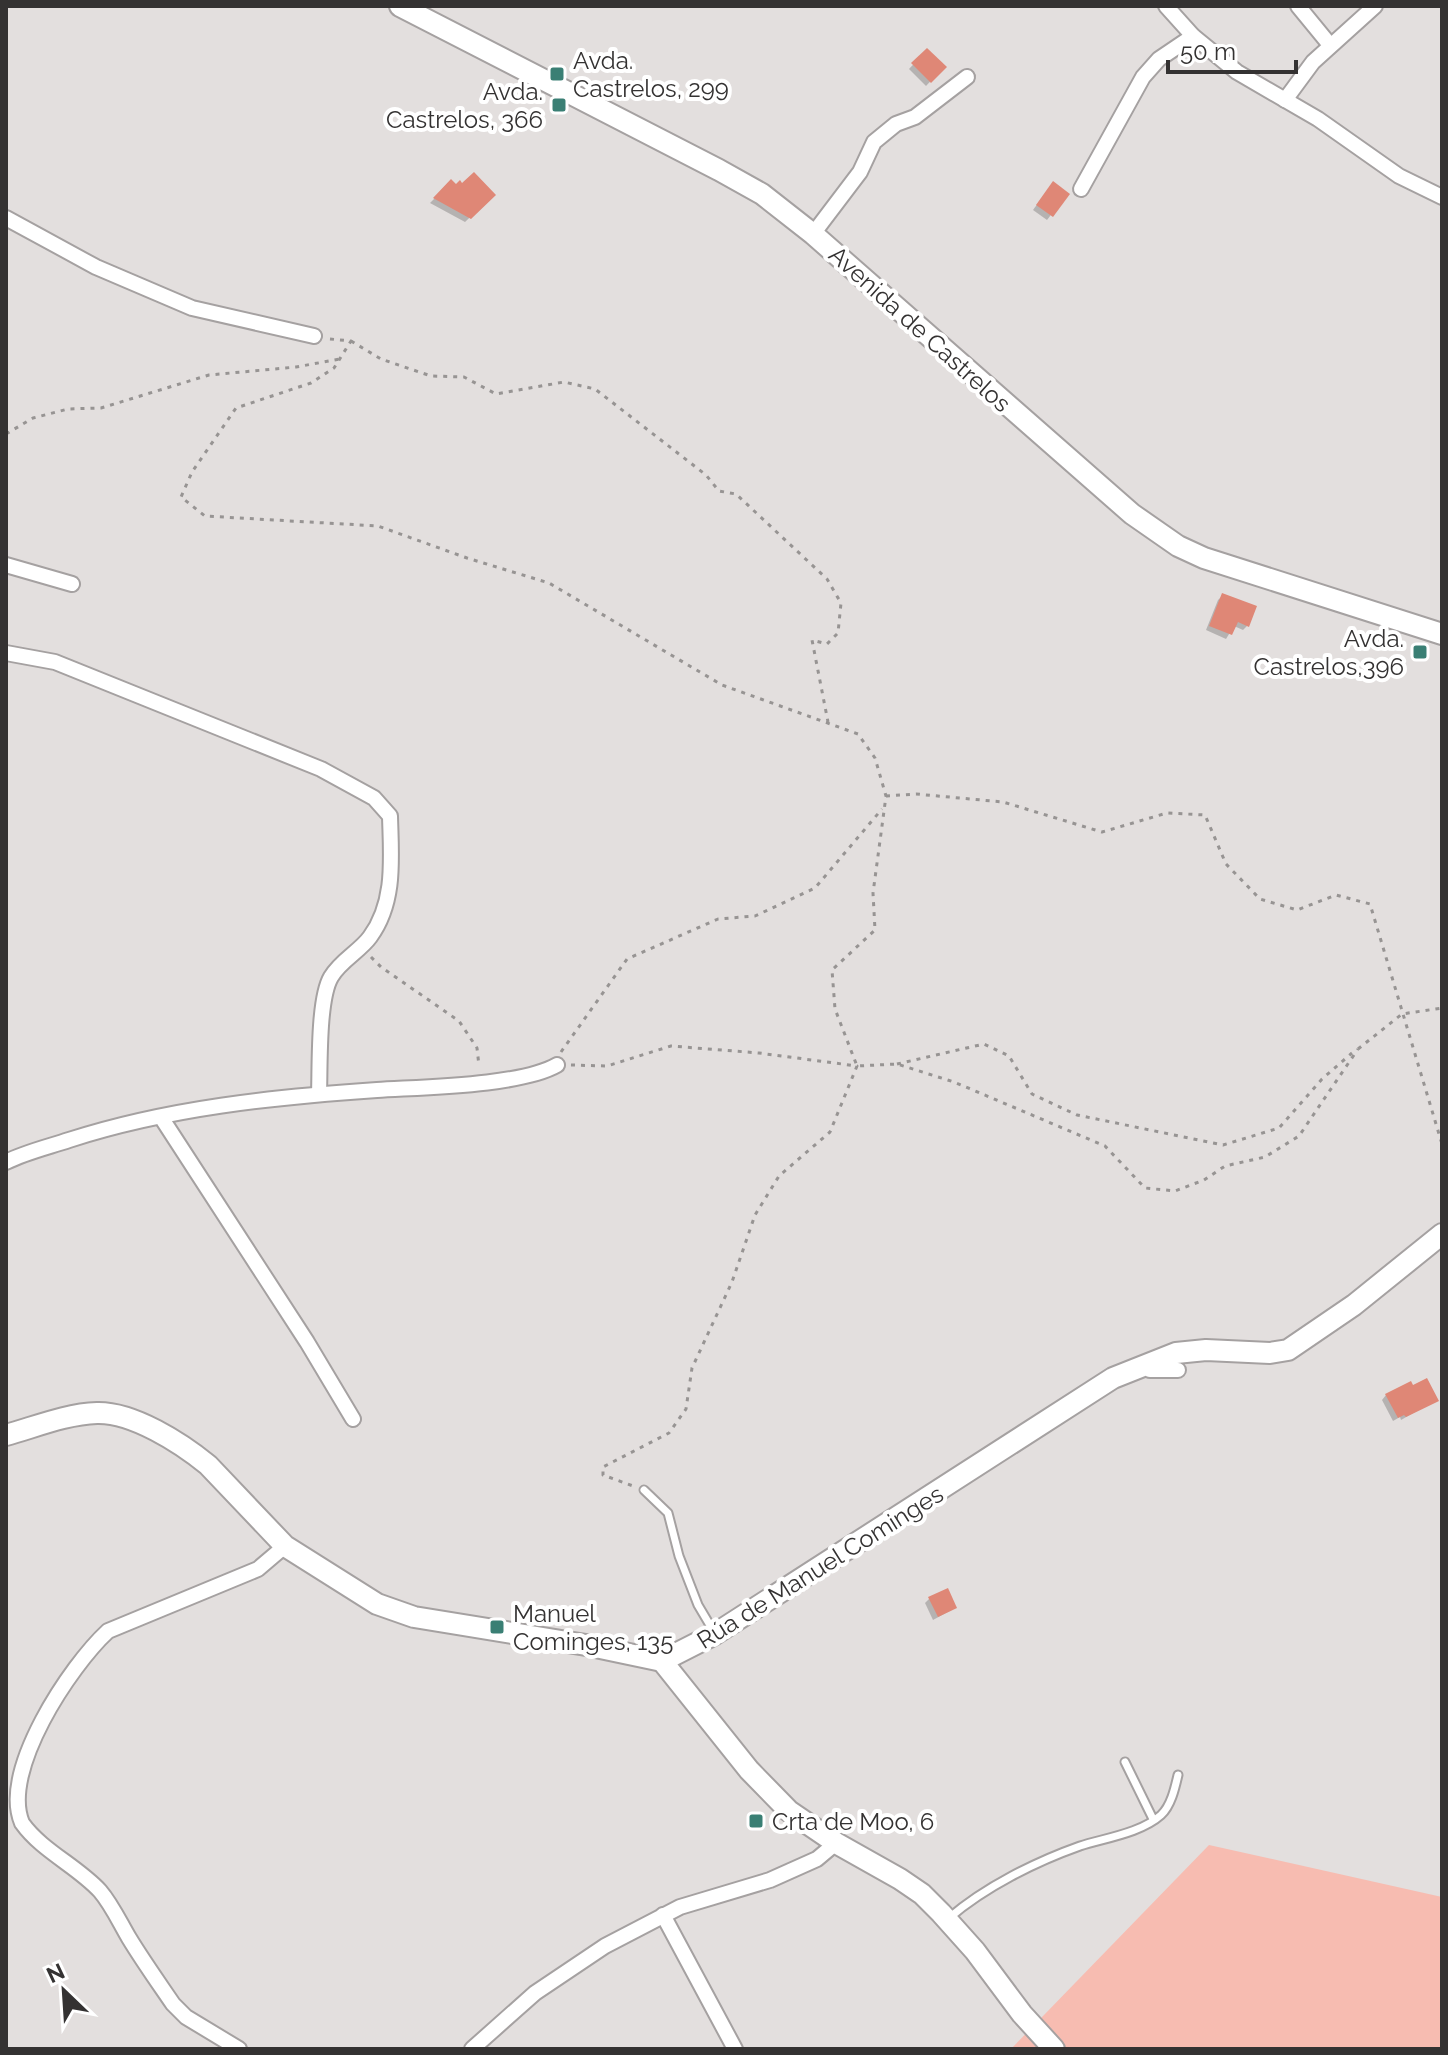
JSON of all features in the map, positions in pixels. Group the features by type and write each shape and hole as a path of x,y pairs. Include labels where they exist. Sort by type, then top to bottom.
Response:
{"street":[{"name":"Avenida de Castrelos","path":"400,6 762,194 813,234 1071,462 1160,535 1204,558 1243,572 1442,634"},
{"path":"1166,6 1193,36 1237,72 1337,131 1399,176 1442,197"},
{"path":"1298,6 1330,45"},
{"path":"1285,100 1313,62 1375,6"},
{"path":"1081,189 1143,77 1159,59 1193,36"},
{"path":"813,234 860,172 874,142 896,124 915,117 967,77"},
{"path":"6,218 96,267 192,308 314,336"},
{"path":"6,565 72,584"},
{"path":"6,653 55,662 321,769 374,798 390,816 391,880 384,910 370,937 330,977 323,1007 319,1094"},
{"path":"6,1162 102,1129 194,1110 319,1094 482,1082 543,1073 557,1065"},
{"path":"161,1117 307,1342 353,1419"},
{"name":"Rúa de Manuel Cominges","path":"662,1661 715,1634 1113,1378 1176,1353 1270,1353 1288,1350 1354,1305 1442,1234"},
{"path":"1146,1363 1150,1370 1178,1370"},
{"path":"6,1435 77,1415 100,1413 139,1422 208,1465 285,1546 377,1604 414,1617 586,1645 662,1661 749,1770 789,1811 922,1894 975,1951 1022,2014 1054,2049"},
{"path":"239,2049 186,2017 173,2004 101,1892 24,1827 11,1801 11,1788 29,1733 42,1710 93,1645 108,1631 258,1569 285,1546"},
{"path":"472,2049 535,1993 605,1946 680,1907 770,1880 817,1859 836,1843"},
{"path":"663,1915 735,2049"}],"lane":[{"path":"644,1490 668,1513 679,1556 698,1605 715,1634"},
{"path":"1125,1762 1153,1819"},
{"path":"947,1919 969,1901 1033,1866 1140,1827 1162,1814 1175,1791 1178,1775"}],"path":[{"path":"314,336 351,341 381,359 431,376 464,377 496,394 564,382 595,389 706,475 719,491 736,494 827,579 841,603 838,633 827,644 812,640 828,722"},
{"path":"351,341 334,368 311,383 236,408 192,472 181,497 205,516 378,526 549,583 722,685 858,734 875,758 886,796 873,893 875,930 832,970 835,1009 857,1066 830,1132 779,1176 755,1215 732,1282 692,1368 686,1409 669,1433 603,1467 603,1475 644,1490"},
{"path":"6,434 33,418 68,409 101,408 209,375 296,367 340,359"},
{"path":"886,796 916,794 1003,802 1102,832 1167,813 1205,815 1226,864 1260,899 1297,910 1336,895 1370,904 1442,1144"},
{"path":"884,807 815,888 755,916 718,919 627,959 562,1048 557,1065 607,1066 671,1046 759,1053 857,1066 897,1064 984,1044 1009,1056 1032,1094 1077,1115 1223,1145 1279,1128 1322,1079 1402,1014 1442,1008"},
{"path":"360,947 381,967 459,1021 477,1048 482,1082"},
{"path":"897,1064 954,1082 1105,1146 1145,1188 1175,1191 1204,1180 1225,1166 1265,1157 1299,1136 1358,1049"}],"shaded area":[{"path":"1209,1845 1442,1897 1442,2049 1011,2049"}],"building":[{"path":"927,48 947,67 931,83 911,63"},
{"path":"474,172 496,195 471,219 433,198 451,179 456,184 460,180 462,183"},
{"path":"1053,181 1070,194 1053,217 1036,205"},
{"path":"1222,593 1257,606 1249,627 1238,622 1232,635 1209,626"},
{"path":"1427,1378 1439,1401 1398,1418 1385,1394 1411,1381 1413,1385"},
{"path":"948,1588 957,1608 938,1617 928,1597"}],"place":[{"name":"Avda. Castrelos, 299","path":"557,74"},
{"name":"Avda. Castrelos, 366","path":"559,105"},
{"name":"Avda. Castrelos,396","path":"1420,652"},
{"name":"Manuel Cominges, 135","path":"497,1627"},
{"name":"Crta de Moo, 6","path":"756,1821"}]}
